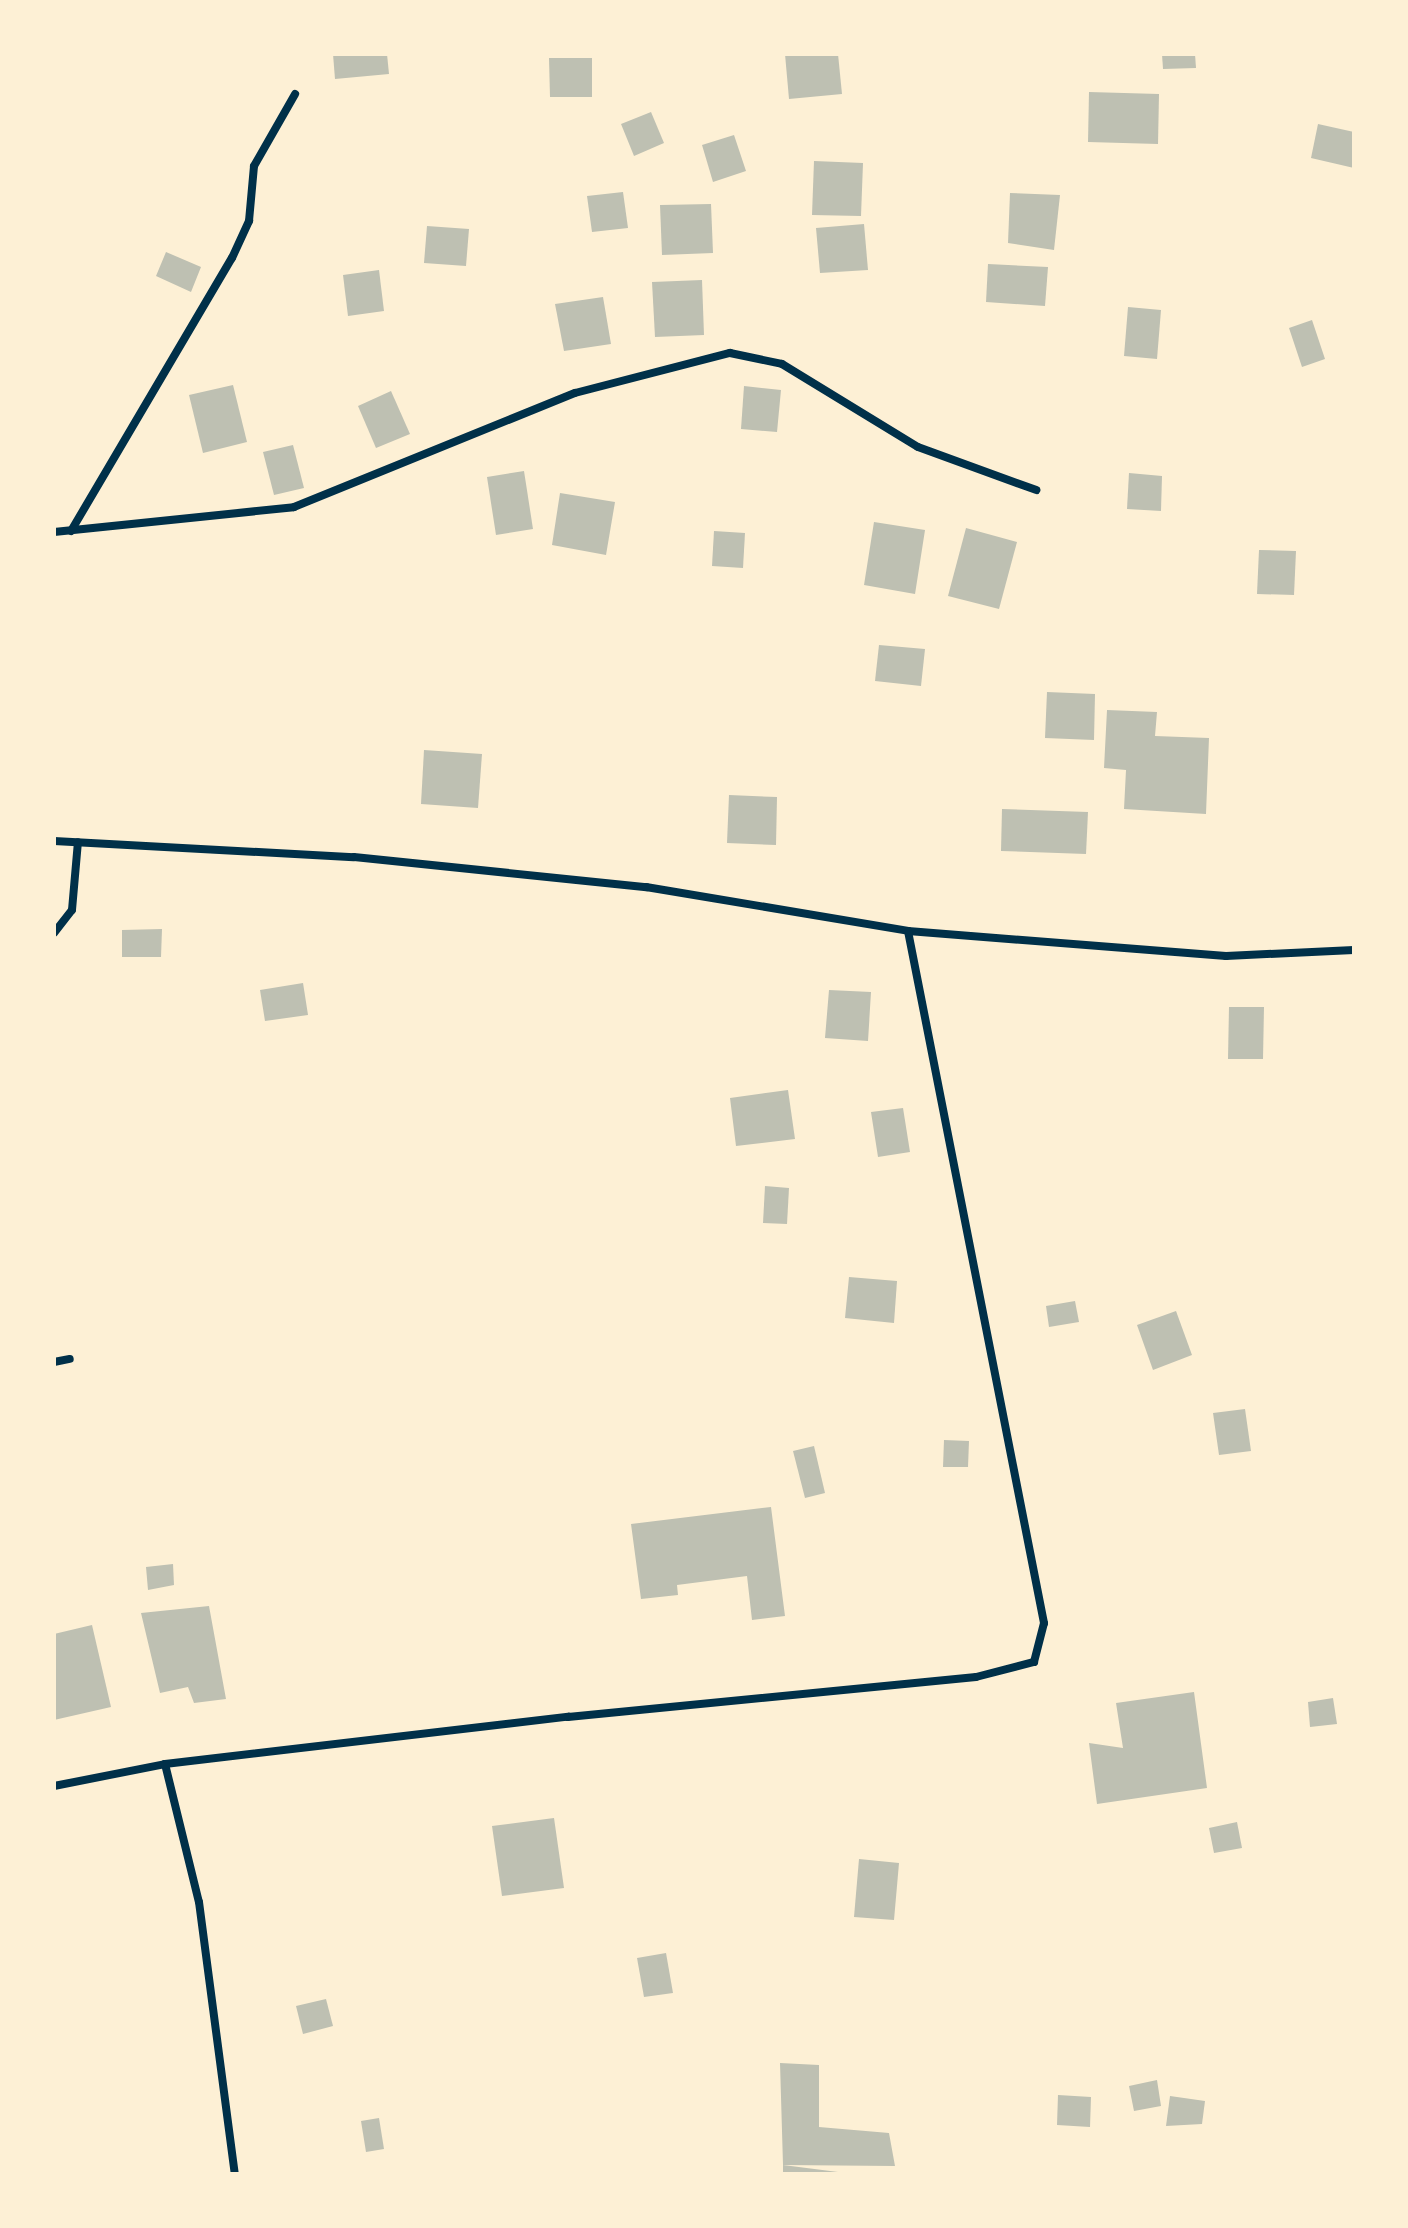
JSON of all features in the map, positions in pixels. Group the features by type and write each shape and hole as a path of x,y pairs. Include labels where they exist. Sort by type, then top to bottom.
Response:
{"street":[{"path":"71,531 232,258 249,221 254,166 295,94"},
{"path":"54,532 294,507 575,393 730,353 782,364 918,447 1036,490"},
{"path":"54,841 354,857 646,887 908,931 1226,956 1354,950"},
{"path":"54,933 72,910 78,842"},
{"path":"54,1786 165,1764 976,1677 1034,1662 1044,1623 908,931"},
{"path":"54,1362 70,1359"},
{"path":"165,1764 199,1902 235,2174"}],"building":[{"path":"333,54 387,54 389,74 335,79"},
{"path":"785,54 838,54 842,94 789,99"},
{"path":"1162,54 1195,54 1196,68 1163,69"},
{"path":"549,58 592,58 592,97 550,97"},
{"path":"1089,92 1159,94 1158,144 1088,142"},
{"path":"651,112 664,143 634,156 621,124"},
{"path":"1318,124 1354,132 1354,168 1311,158"},
{"path":"734,135 746,171 713,182 702,145"},
{"path":"814,161 863,163 861,216 812,215"},
{"path":"623,192 628,228 592,232 587,196"},
{"path":"1010,193 1060,195 1054,250 1008,243"},
{"path":"711,204 713,253 662,255 660,205"},
{"path":"864,224 868,270 820,273 816,228"},
{"path":"427,226 469,229 466,266 424,263"},
{"path":"166,252 201,267 191,292 156,276"},
{"path":"988,264 1048,267 1045,306 986,302"},
{"path":"379,270 384,311 348,316 343,275"},
{"path":"702,280 704,335 655,337 652,282"},
{"path":"603,297 611,344 564,351 555,304"},
{"path":"1128,307 1161,310 1157,359 1124,356"},
{"path":"1312,320 1325,359 1302,367 1289,328"},
{"path":"233,385 247,442 203,453 189,395"},
{"path":"744,386 781,390 777,432 741,429"},
{"path":"391,391 410,434 376,448 358,406"},
{"path":"293,445 304,488 274,495 263,452"},
{"path":"524,471 533,529 496,535 487,477"},
{"path":"1129,473 1162,476 1161,511 1127,509"},
{"path":"560,493 615,502 606,555 552,545"},
{"path":"874,522 925,530 915,594 864,585"},
{"path":"966,528 1017,542 999,609 948,596"},
{"path":"714,531 745,533 743,568 712,566"},
{"path":"1259,550 1296,551 1294,595 1257,594"},
{"path":"879,645 925,649 921,686 875,681"},
{"path":"1047,692 1095,694 1094,740 1045,738"},
{"path":"1107,710 1157,712 1155,736 1209,738 1206,814 1124,809 1126,770 1104,768"},
{"path":"424,750 482,754 478,808 421,804"},
{"path":"729,795 777,797 776,845 727,843"},
{"path":"1002,809 1088,812 1086,854 1001,851"},
{"path":"162,929 161,957 122,957 122,930"},
{"path":"303,983 308,1015 265,1021 260,990"},
{"path":"829,990 871,992 868,1041 825,1038"},
{"path":"1229,1007 1264,1007 1263,1059 1228,1059"},
{"path":"788,1090 795,1139 736,1146 730,1098"},
{"path":"903,1108 910,1152 878,1157 871,1112"},
{"path":"765,1186 789,1188 787,1224 763,1223"},
{"path":"849,1277 897,1281 894,1323 845,1318"},
{"path":"1075,1301 1079,1322 1049,1327 1046,1306"},
{"path":"1176,1311 1192,1355 1153,1370 1137,1325"},
{"path":"1245,1409 1251,1451 1219,1455 1213,1413"},
{"path":"944,1440 969,1441 968,1467 943,1467"},
{"path":"814,1446 825,1493 805,1498 793,1451"},
{"path":"771,1507 785,1616 752,1620 747,1576 677,1585 678,1595 641,1599 631,1524"},
{"path":"173,1564 174,1585 148,1590 146,1567"},
{"path":"209,1606 226,1699 194,1703 188,1687 160,1693 141,1613"},
{"path":"92,1625 111,1707 54,1720 54,1634"},
{"path":"1194,1692 1207,1788 1097,1804 1089,1743 1123,1748 1116,1703"},
{"path":"1333,1698 1337,1724 1310,1727 1308,1702"},
{"path":"554,1818 564,1888 502,1896 492,1826"},
{"path":"1237,1822 1242,1848 1214,1853 1209,1828"},
{"path":"859,1859 899,1863 894,1920 854,1917"},
{"path":"666,1953 673,1993 644,1997 637,1958"},
{"path":"326,1999 333,2026 303,2034 296,2006"},
{"path":"780,2063 819,2065 819,2127 889,2133 895,2166 783,2165"},
{"path":"1157,2080 1161,2106 1134,2111 1129,2086"},
{"path":"1058,2095 1091,2097 1090,2127 1057,2125"},
{"path":"1170,2096 1205,2101 1202,2124 1166,2126"},
{"path":"379,2118 384,2149 366,2152 361,2121"},
{"path":"783,2165 838,2172 838,2174 783,2174"}]}
